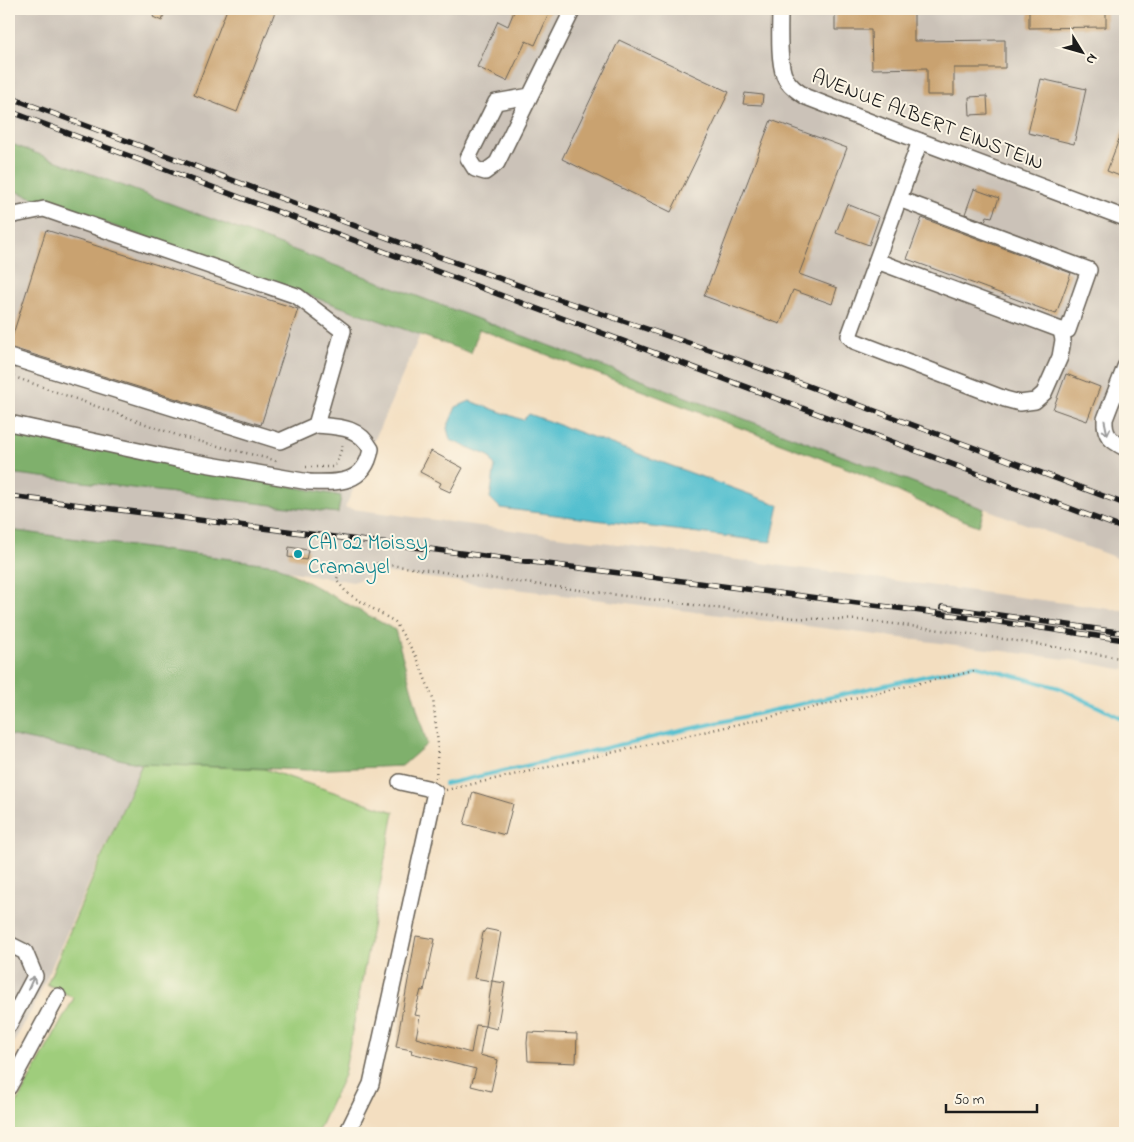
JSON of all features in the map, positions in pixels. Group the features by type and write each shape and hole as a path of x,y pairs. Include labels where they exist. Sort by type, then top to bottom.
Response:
{"street":[{"path":"530,96 496,102 468,158 475,169 485,172 497,163 573,9"},
{"name":"AVENUE ALBERT EINSTEIN","path":"780,9 781,63 784,77 793,88 806,97 1125,218"},
{"path":"920,141 850,336 854,341 1005,399 1020,403 1035,401 1044,393 1060,356 1063,340 1061,330"},
{"path":"877,261 1061,330 1068,330 1089,270 899,198"},
{"path":"9,218 9,216 44,209 297,296 343,332 316,425"},
{"path":"9,357 280,441 316,425 350,429 362,436 368,442 371,449 370,457 360,472 345,481 317,482 176,460 9,423"},
{"path":"1125,367 1105,419 1105,428 1108,435 1114,442 1125,448"},
{"path":"347,1133 371,1084 435,792 427,788 400,782"},
{"path":"9,944 25,952 35,976 9,1026"},
{"path":"9,1087 58,996"}],"path":[{"path":"9,375 182,437 274,460 284,467 289,479"},
{"path":"303,467 333,467 336,464 350,429"},
{"path":"974,671 435,792 438,744 433,699 417,658 395,622 347,592 337,582 337,576 348,568 360,564 374,563 805,620 867,621 1060,647 1125,659"}],"shaded area":[{"path":"9,9 1125,9 1125,561 9,143"},
{"path":"9,189 420,335 345,508 1125,611 1125,670 1073,660 382,572 353,582 287,571 275,565 9,530 9,473 338,512 9,465"},
{"path":"9,735 142,764 36,1002 9,1051"}],"green space":[{"path":"9,143 984,509 979,526 939,511 857,472 479,329 471,353 9,189"},
{"path":"9,432 341,496 338,513 9,473"},
{"path":"9,530 276,565 395,630 427,744 402,766 308,770 142,764 9,735"},
{"path":"142,764 264,769 394,812 344,1075 317,1133 9,1133 9,1117 74,998 47,984"}],"water":[{"path":"470,401 523,420 529,414 779,505 771,542 500,508 490,498 495,466 489,456 450,440 447,428 456,407"}],"building":[{"path":"156,9 166,9 162,21 153,17"},
{"path":"227,9 276,9 237,112 194,95"},
{"path":"515,9 551,9 535,45 526,41 507,81 477,67 498,21 508,26"},
{"path":"835,9 914,9 914,41 1005,40 1005,68 954,68 954,95 927,95 927,68 872,69 871,30 835,30"},
{"path":"1029,9 1106,9 1106,27 1029,28"},
{"path":"619,40 729,92 671,212 562,159"},
{"path":"1041,79 1086,89 1074,144 1028,133"},
{"path":"745,93 763,95 762,105 743,104"},
{"path":"987,96 988,114 970,115 969,97"},
{"path":"771,120 847,148 799,274 837,288 832,304 793,290 780,324 704,296"},
{"path":"1125,126 1125,178 1107,171"},
{"path":"974,189 999,198 992,217 987,216 985,221 965,214"},
{"path":"847,204 879,217 869,245 836,233"},
{"path":"922,218 1071,273 1056,314 907,259"},
{"path":"46,230 298,309 261,425 9,347"},
{"path":"1066,374 1100,387 1087,421 1053,409"},
{"path":"431,451 463,468 450,492 439,487 441,483 420,472"},
{"name":"CAI 02 Moissy Cramayel","path":"289,547 308,550 306,560 288,557"},
{"path":"473,792 513,804 505,835 464,824"},
{"path":"486,929 501,932 492,981 474,978 483,933"},
{"path":"416,936 435,939 424,991 421,990 416,1008 415,1015 420,1016 416,1038 471,1053 476,1025 485,1026 480,1055 498,1060 491,1091 471,1086 476,1069 411,1053 412,1050 396,1047"},
{"path":"492,981 505,983 497,1029 485,1026"},
{"path":"528,1032 577,1034 576,1063 528,1061"}],"waterway":[{"path":"445,784 974,665 1060,688 1125,720"}],"railway":[{"path":"9,97 412,247 543,294 730,357 1125,504"},
{"path":"9,111 1125,529"},
{"path":"9,496 937,613 1125,640"},
{"path":"942,607 1125,633"}],"place":[{"name":"CAI 02 Moissy Cramayel","path":"298,554"}]}
